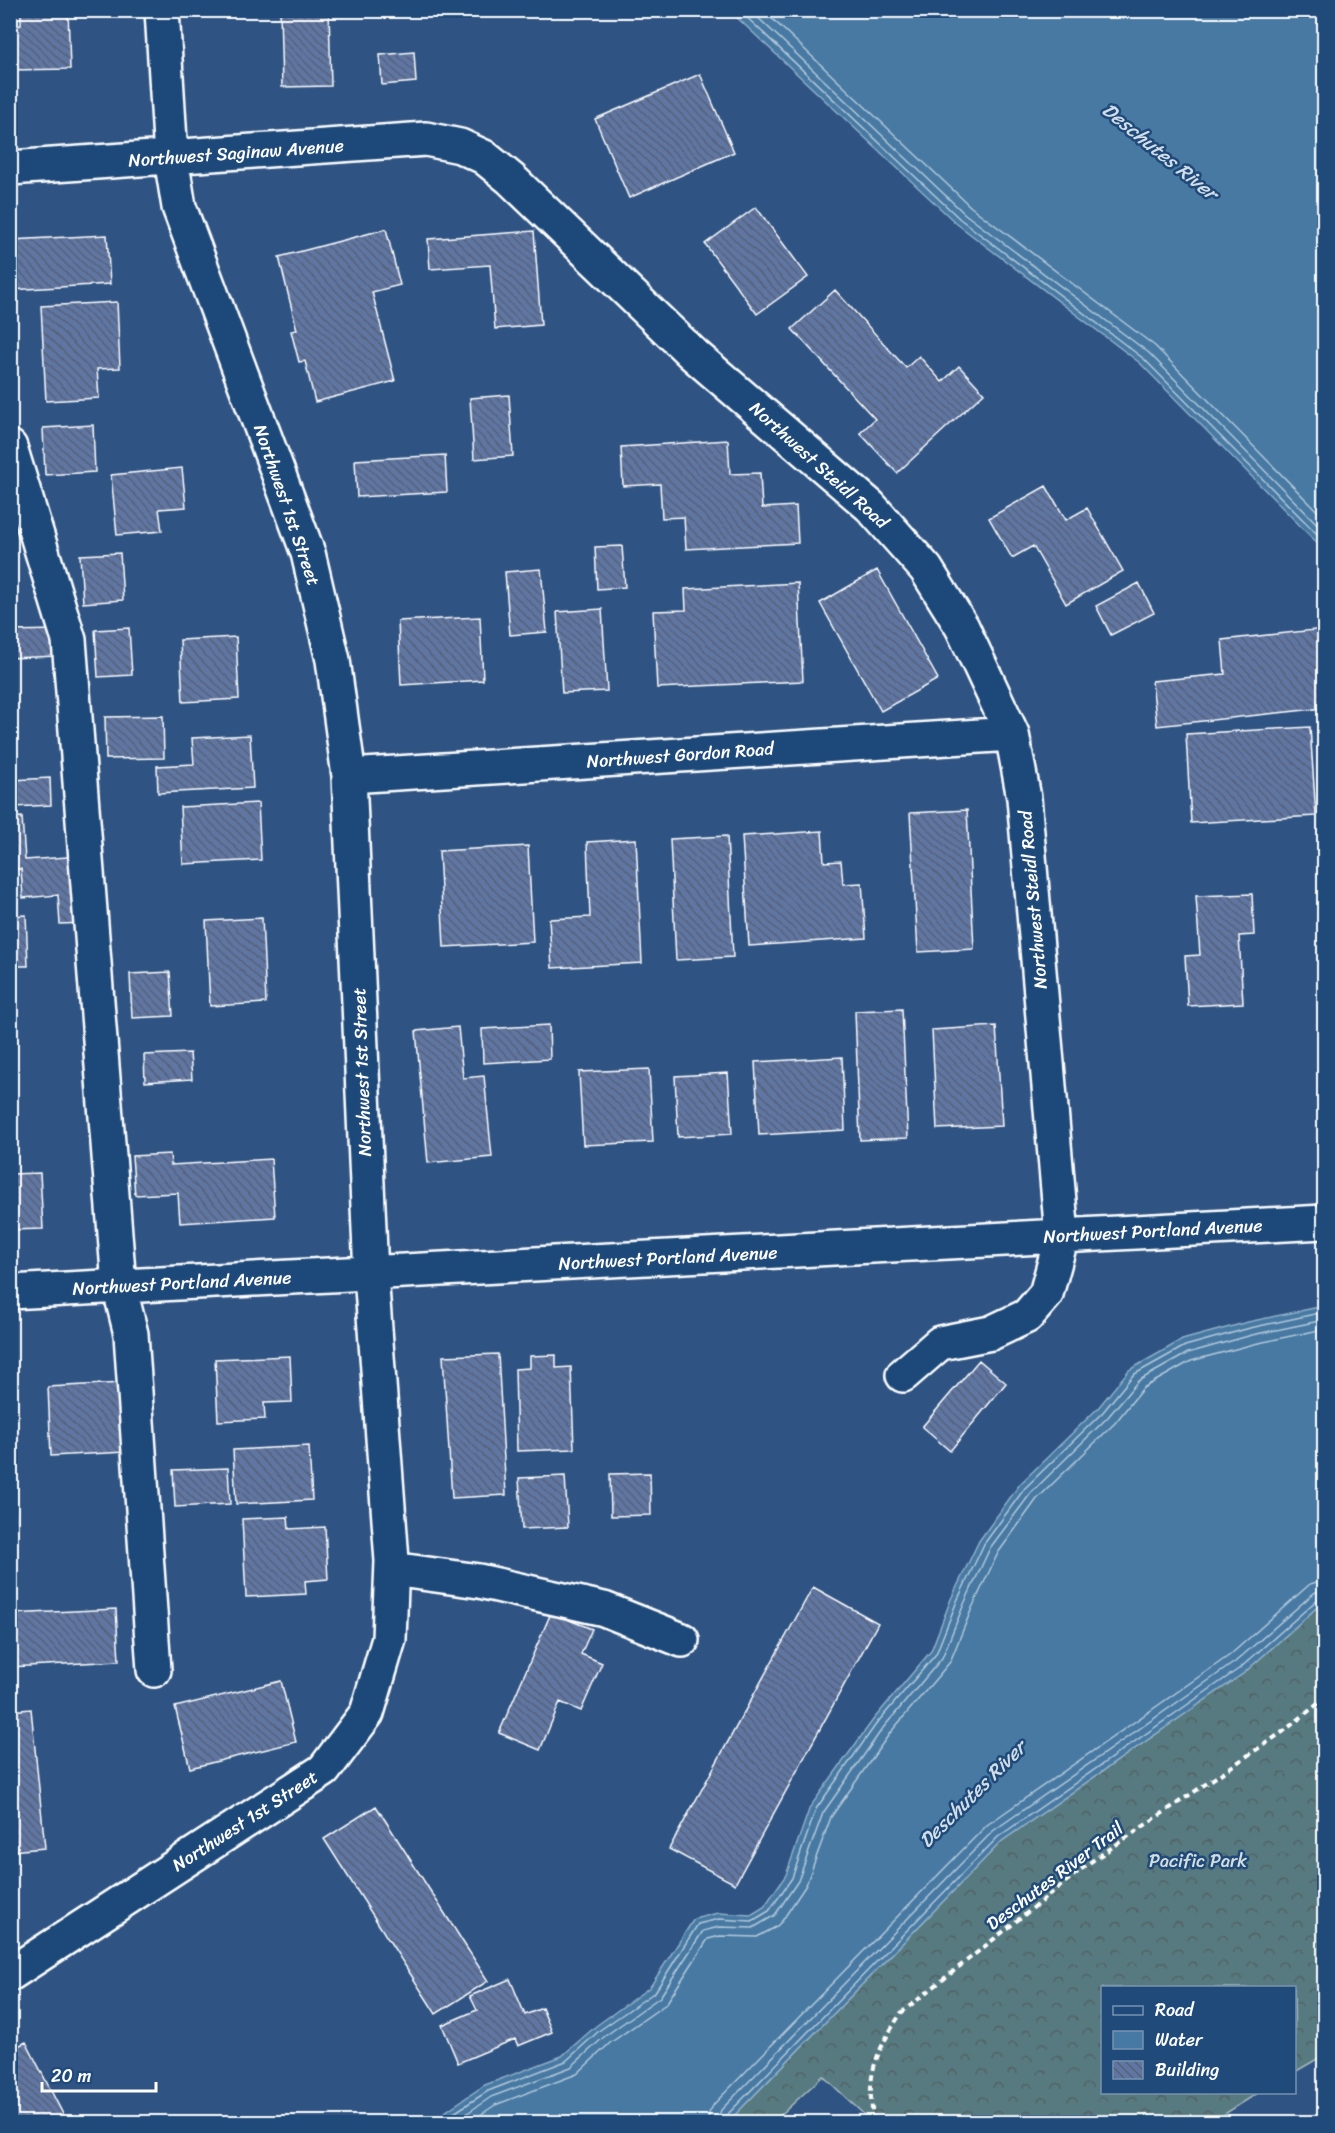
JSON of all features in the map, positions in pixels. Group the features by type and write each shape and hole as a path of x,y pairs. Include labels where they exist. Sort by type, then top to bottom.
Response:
{"street":[{"name":"Northwest 1st Street","path":"10,1974 324,1770 367,1713 389,1639 392,1569 370,1274 349,776 333,660 308,554 179,207 171,158 162,10"},
{"name":"Northwest Saginaw Avenue","path":"10,168 426,139 460,146"},
{"name":"Northwest Steidl Road","path":"460,146 484,157 511,179 693,354 870,506 926,569 962,627 1012,734 1024,798 1062,1236"},
{"path":"10,447 69,640 119,1286 131,1334 154,1670"},
{"name":"Northwest Gordon Road","path":"349,776 1012,734"},
{"name":"Northwest Portland Avenue","path":"10,1292 1324,1222"},
{"path":"903,1375 940,1343 991,1333 1026,1316 1046,1294 1062,1236"},
{"path":"392,1569 479,1581 604,1609 682,1640"}],"path":[{"name":"Deschutes River Trail","path":"874,2122 870,2100 872,2071 883,2043 901,2013 1092,1861 1275,1737 1324,1699"}],"green space":[{"name":"Pacific Park","path":"1324,1601 1324,2055 1296,2071 1296,1986 1101,1986 1101,2094 1256,2094 1212,2122 872,2122 823,2076 773,2122 728,2122 1002,1841 1244,1673"}],"water":[{"name":"Deschutes River","path":"730,11 1324,11 1324,550 1140,363 957,224"},
{"name":"Deschutes River","path":"1324,1306 1324,1601 1244,1673 1002,1841 728,2122 430,2122 485,2085 562,2056 596,2026 650,1987 694,1919 718,1913 751,1915 764,1907 786,1875 810,1807 873,1720 931,1651 951,1599 979,1541 1020,1484 1098,1408 1129,1370 1182,1340 1248,1322"}],"building":[{"path":"21,10 68,10 70,69 10,70 10,26 21,25"},
{"path":"280,10 329,10 331,86 282,87"},
{"path":"414,52 416,82 382,85 380,55"},
{"path":"700,74 734,152 629,198 595,119"},
{"path":"756,207 808,277 757,314 705,244"},
{"path":"386,229 400,285 372,292 395,381 315,402 305,361 299,362 291,331 297,330 279,257"},
{"path":"534,231 541,325 495,329 490,265 430,269 428,239"},
{"path":"107,235 110,284 10,290 10,240"},
{"path":"835,290 906,368 919,356 942,382 959,366 984,393 897,473 860,433 875,419 792,329"},
{"path":"117,302 120,368 97,369 99,398 46,401 41,306"},
{"path":"509,395 513,456 474,459 470,398"},
{"path":"93,425 95,472 45,475 43,428"},
{"path":"728,440 730,474 760,473 762,508 796,506 798,543 686,549 684,517 662,518 660,484 623,486 621,447"},
{"path":"445,455 447,492 357,497 355,460"},
{"path":"182,468 186,507 159,509 162,531 117,535 111,475"},
{"path":"1046,486 1066,520 1087,508 1123,571 1066,604 1033,546 1012,558 989,518"},
{"path":"622,546 625,587 597,589 595,547"},
{"path":"120,553 123,600 83,603 80,555"},
{"path":"541,569 547,632 510,635 505,572"},
{"path":"877,570 938,679 881,711 820,603"},
{"path":"798,583 803,681 657,688 653,611 686,610 685,589"},
{"path":"1139,583 1154,613 1111,635 1096,606"},
{"path":"602,609 607,691 562,693 557,612"},
{"path":"480,617 483,680 401,685 398,621"},
{"path":"129,628 132,675 98,677 95,630"},
{"path":"1324,629 1324,708 1157,726 1152,681 1225,674 1222,640"},
{"path":"57,630 58,656 10,658 10,631"},
{"path":"236,637 239,699 183,702 180,640"},
{"path":"163,716 164,758 106,759 105,717"},
{"path":"1310,727 1316,816 1191,823 1186,734"},
{"path":"250,735 253,788 158,793 157,766 194,764 192,738"},
{"path":"50,778 51,805 14,807 12,780"},
{"path":"258,803 261,860 183,864 180,807"},
{"path":"967,810 974,949 918,952 910,813"},
{"path":"22,817 25,860 82,856 86,923 60,924 58,895 23,898 21,869 10,870 10,818"},
{"path":"822,831 824,862 841,861 843,884 862,883 866,938 749,946 742,836"},
{"path":"727,836 733,957 676,960 670,839"},
{"path":"636,839 642,963 552,968 549,919 590,917 587,842"},
{"path":"528,846 533,942 444,947 439,851"},
{"path":"1252,894 1254,935 1239,936 1243,1003 1188,1006 1185,956 1200,955 1196,896"},
{"path":"26,915 28,966 10,966 10,916"},
{"path":"262,918 266,1003 210,1006 206,921"},
{"path":"170,972 173,1016 132,1018 130,974"},
{"path":"10,991 15,1072 10,1072"},
{"path":"902,1009 908,1138 860,1140 855,1011"},
{"path":"549,1025 550,1059 483,1063 482,1029"},
{"path":"996,1026 1002,1126 937,1129 932,1030"},
{"path":"458,1027 463,1078 484,1076 492,1157 428,1163 416,1031"},
{"path":"190,1053 192,1079 145,1082 144,1055"},
{"path":"842,1057 845,1130 759,1135 755,1062"},
{"path":"649,1069 653,1142 583,1145 579,1072"},
{"path":"728,1073 732,1134 678,1137 675,1076"},
{"path":"170,1154 171,1165 271,1159 275,1217 180,1223 178,1193 135,1195 132,1156"},
{"path":"40,1173 43,1229 10,1230 10,1174"},
{"path":"498,1354 506,1495 452,1498 443,1356"},
{"path":"556,1355 556,1368 571,1367 574,1449 517,1451 515,1369 530,1368 530,1356"},
{"path":"290,1356 292,1402 264,1403 265,1419 218,1421 215,1359"},
{"path":"979,1360 1006,1383 950,1451 922,1427"},
{"path":"122,1383 126,1452 51,1456 48,1387"},
{"path":"10,1443 15,1521 10,1521"},
{"path":"309,1446 312,1500 236,1504 233,1450"},
{"path":"228,1468 230,1504 175,1507 173,1470"},
{"path":"650,1473 651,1515 611,1516 610,1474"},
{"path":"565,1476 568,1527 522,1529 519,1478"},
{"path":"288,1517 289,1529 325,1527 328,1579 305,1581 306,1594 246,1597 242,1519"},
{"path":"813,1587 878,1623 735,1884 669,1849"},
{"path":"116,1609 119,1661 10,1667 10,1614"},
{"path":"551,1613 592,1629 581,1654 602,1663 581,1711 560,1702 540,1750 499,1733"},
{"path":"281,1681 296,1742 190,1768 175,1707"},
{"path":"31,1709 45,1848 10,1851 10,1711"},
{"path":"376,1806 488,1981 436,2014 324,1839"},
{"path":"510,1979 525,2015 542,2008 552,2032 518,2046 515,2039 458,2063 442,2025 477,2010 470,1996"},
{"path":"26,2042 67,2122 10,2122 10,2050"}]}
